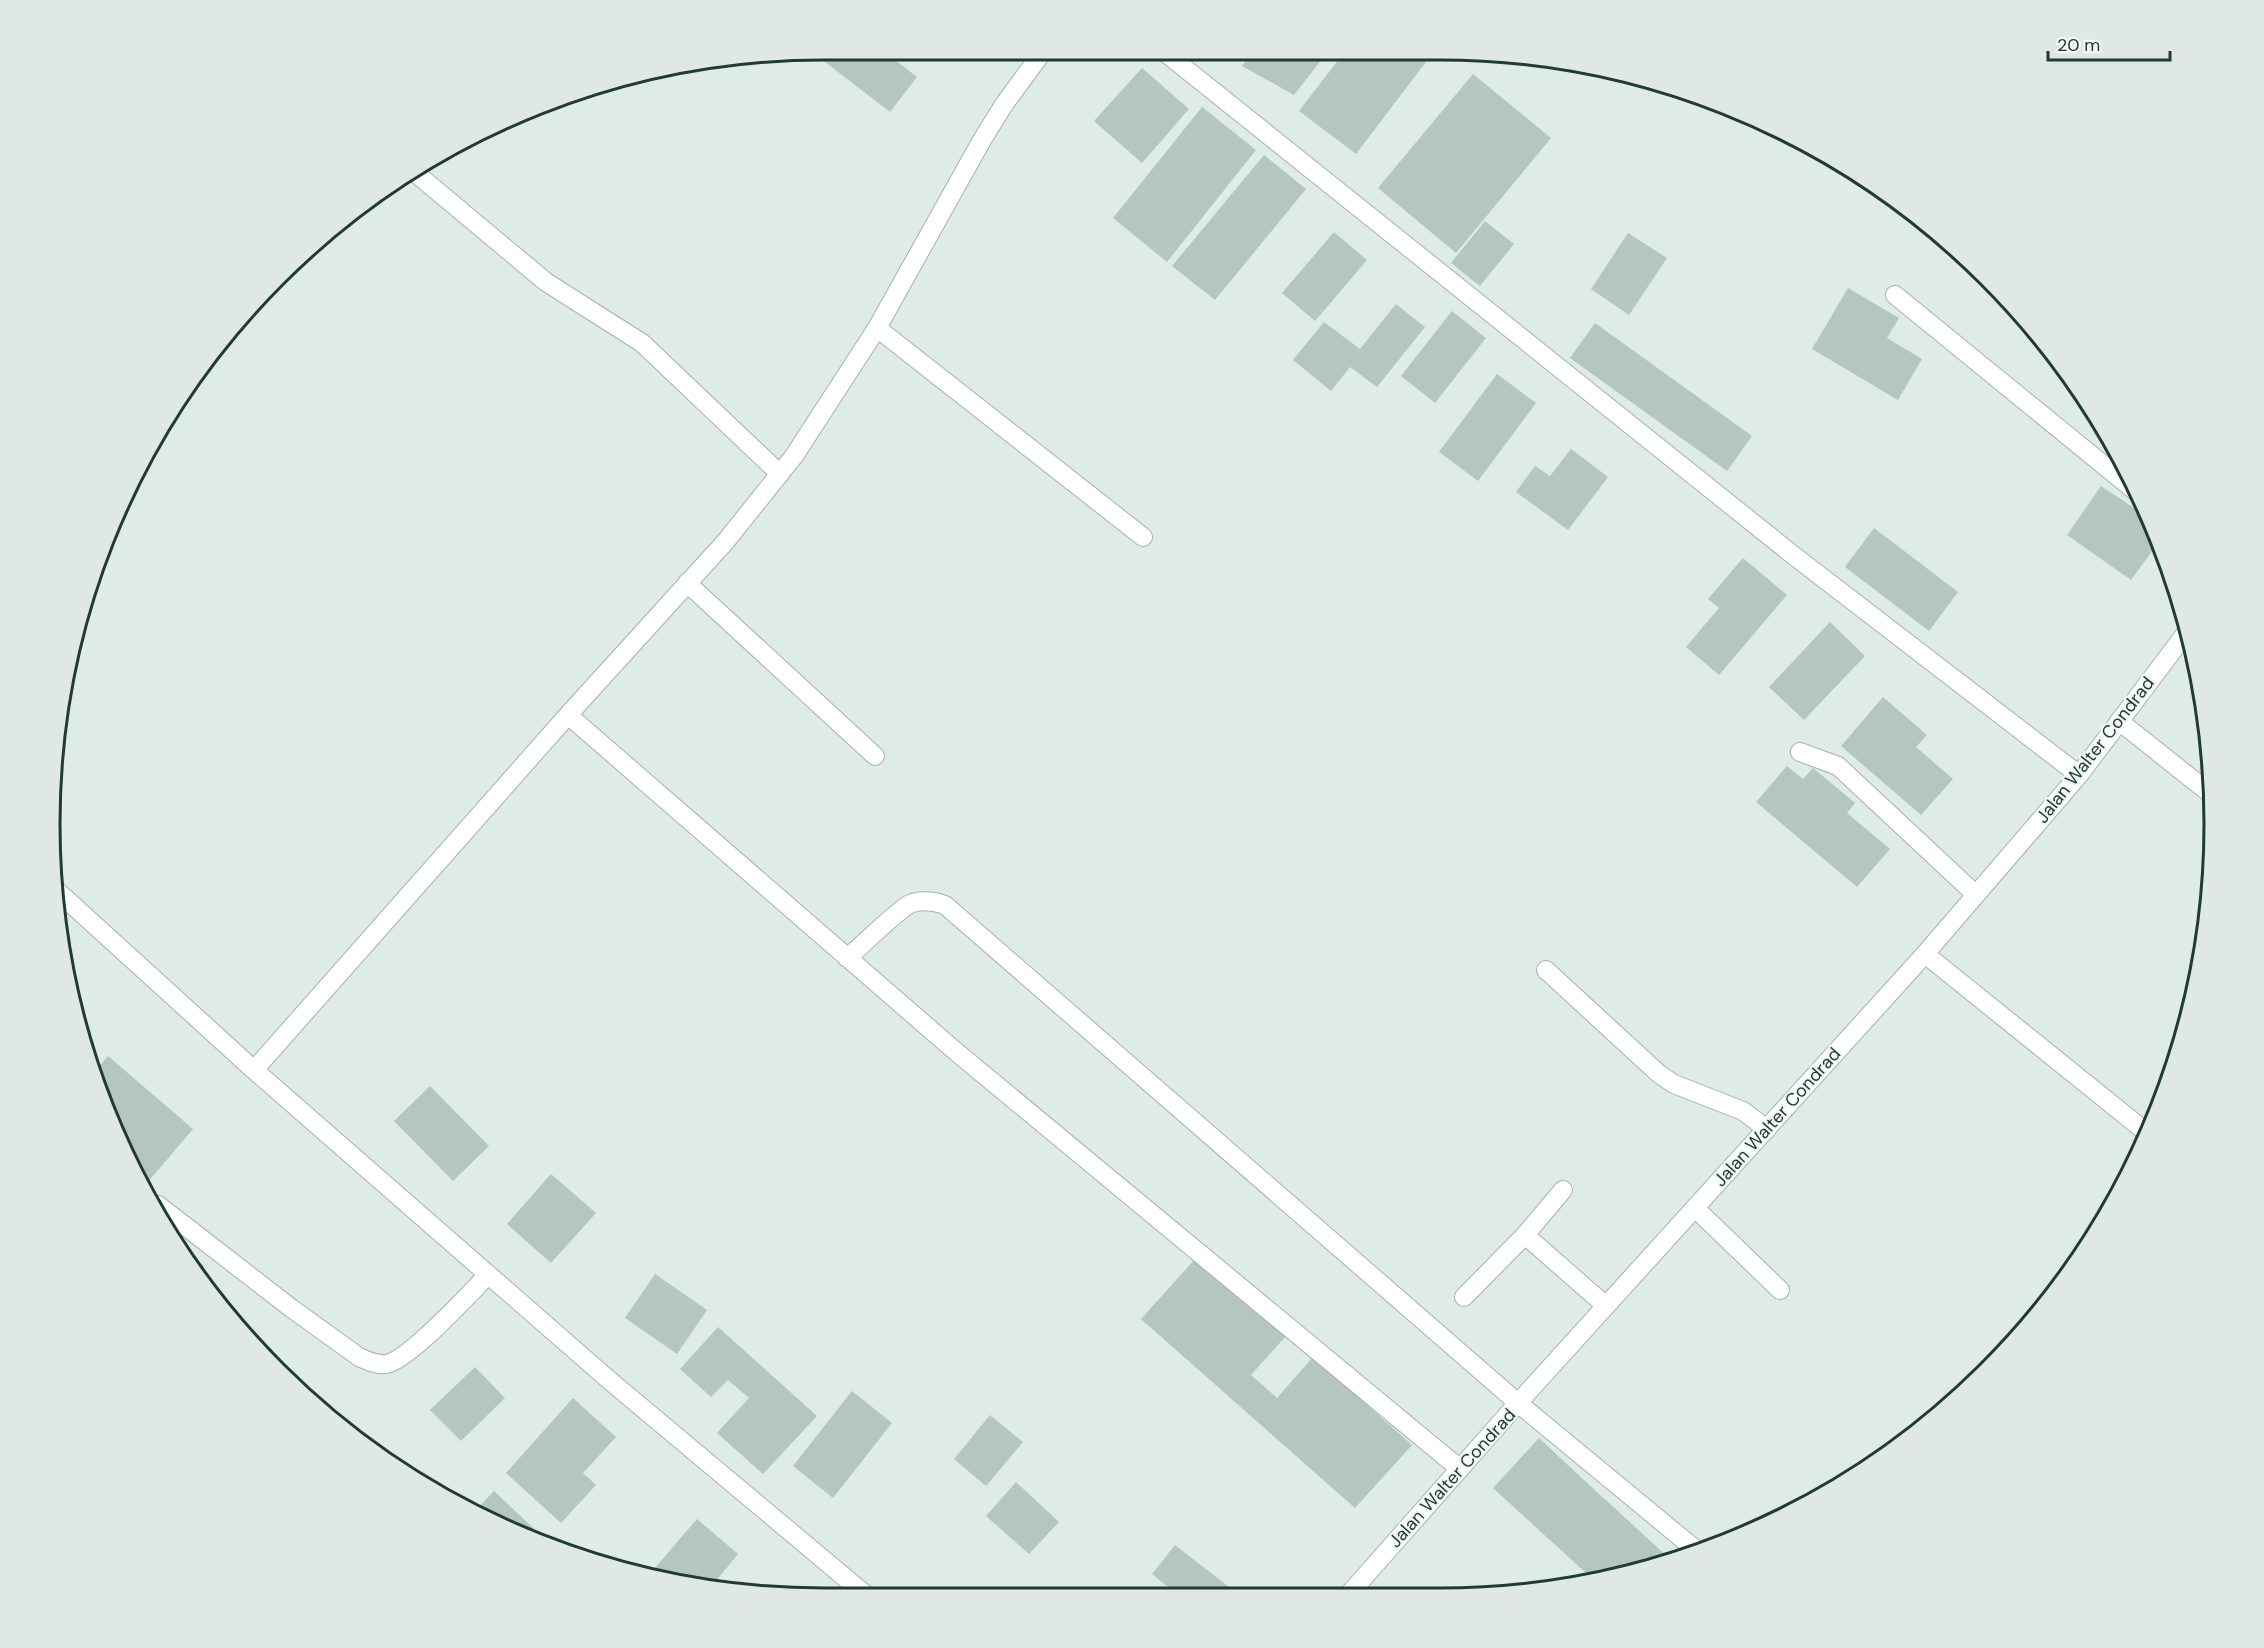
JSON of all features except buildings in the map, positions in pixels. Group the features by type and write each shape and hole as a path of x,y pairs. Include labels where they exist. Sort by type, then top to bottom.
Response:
{"street":[{"path":"254,1070 726,540 794,456 877,328 981,140 1037,60"},
{"path":"1174,60 1793,555 2079,776"},
{"path":"420,176 546,282 642,343 780,474"},
{"path":"1894,295 2122,480"},
{"path":"877,328 1143,537"},
{"path":"687,583 874,756"},
{"name":"Jalan Walter Condrad","path":"1354,1588 1518,1403 1925,954 2079,776 2181,639"},
{"path":"568,715 954,1050 1460,1469"},
{"path":"2119,721 2203,787"},
{"path":"1800,752 1838,766 1975,894"},
{"path":"64,898 254,1070 488,1275 609,1380 857,1588"},
{"path":"847,958 909,905 924,902 945,905 1518,1403 1690,1545"},
{"path":"1925,954 2141,1128"},
{"path":"1546,970 1659,1074 1674,1084 1743,1111 1767,1129"},
{"path":"1464,1297 1524,1235 1563,1190"},
{"path":"1695,1208 1780,1290"},
{"path":"165,1210 291,1308 359,1357 371,1362 388,1364 397,1360 428,1335 488,1275"},
{"path":"1524,1235 1606,1306"}]}
